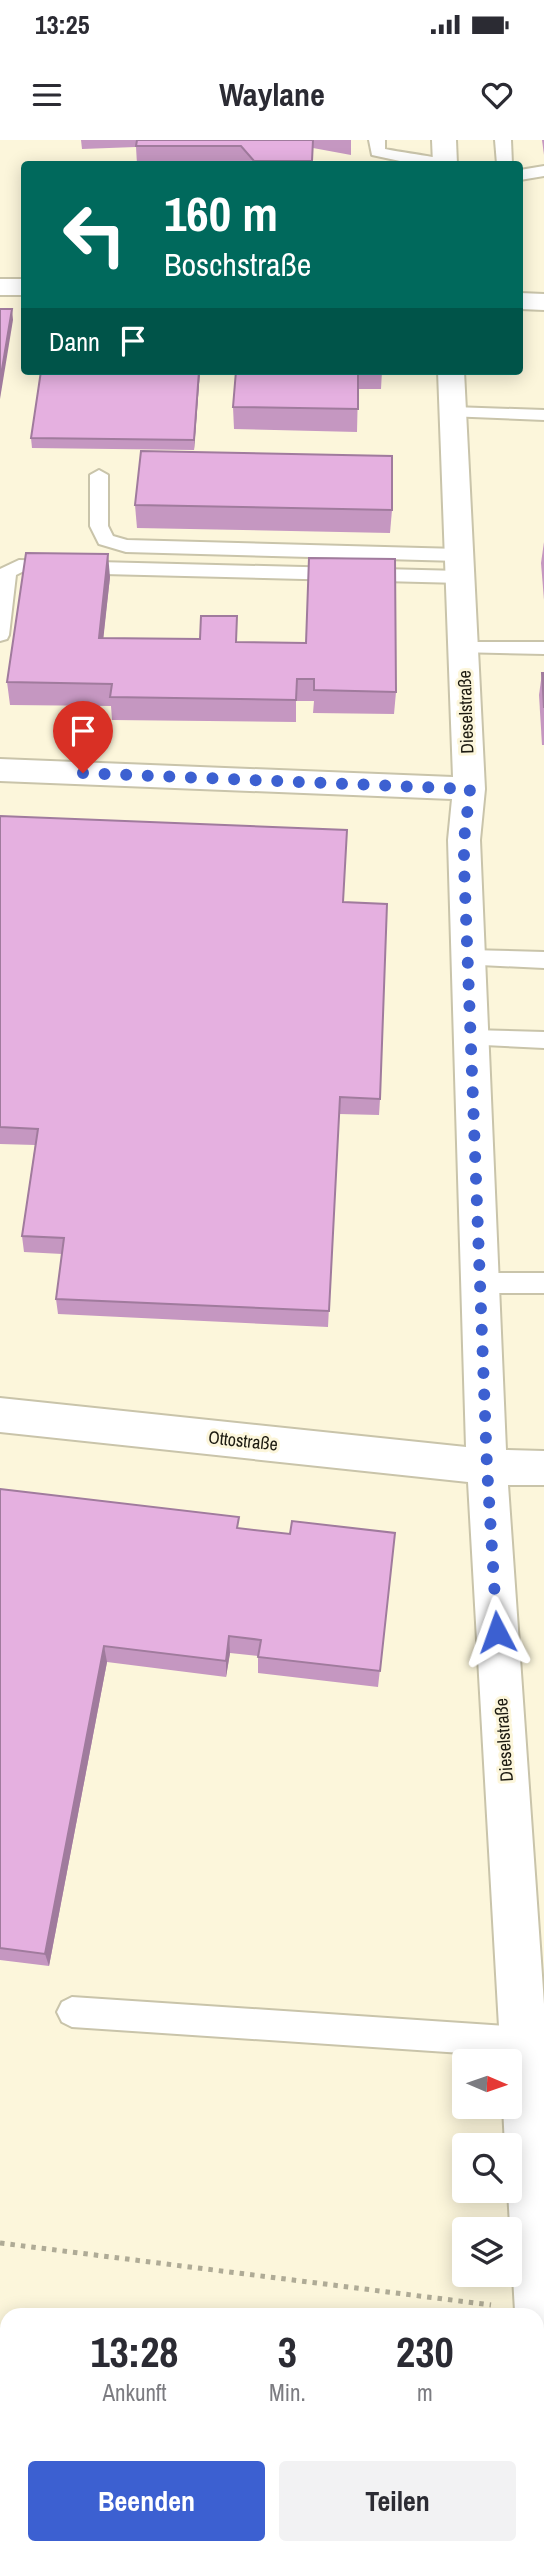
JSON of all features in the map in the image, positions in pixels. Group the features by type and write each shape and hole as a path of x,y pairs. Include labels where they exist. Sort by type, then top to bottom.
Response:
{"street":[{"path":"0,287 21,287"},
{"path":"523,301 544,302"},
{"name":"Dieselstraße","path":"451,375 470,789 464,840 487,1467 523,2042 536,2098 540,2308"},
{"path":"0,770 470,789"},
{"name":"Ottostraße","path":"0,1415 487,1467 544,1468"}],"lane":[{"path":"377,140 377,152 419,161 445,155"},
{"path":"503,140 505,161"},
{"path":"523,175 544,171"},
{"path":"453,412 544,415"},
{"path":"99,475 99,526 105,540 126,546 460,566"},
{"path":"0,635 7,572 19,566 460,566"},
{"path":"463,648 544,648"},
{"path":"468,958 544,960"},
{"path":"471,1038 544,1040"},
{"path":"480,1283 544,1283"},
{"path":"72,2011 523,2042"}],"path":[{"path":"0,2243 516,2308"}],"building":[{"path":"137,140 313,140 312,161 254,161 241,146 136,146"},
{"path":"0,309 12,309 0,381"},
{"path":"40,375 199,375 194,440 31,438"},
{"path":"236,375 358,375 358,409 233,407"},
{"path":"141,451 392,456 392,510 135,505"},
{"path":"26,553 108,554 99,638 200,639 201,616 237,616 236,642 306,643 309,558 395,559 396,692 314,690 314,679 297,679 296,700 110,697 112,684 7,682"},
{"path":"542,673 544,673 544,708"},
{"path":"0,816 347,830 343,902 387,904 380,1099 340,1097 329,1311 56,1299 64,1238 22,1236 38,1129 0,1127"},
{"path":"0,1489 239,1517 237,1528 290,1534 292,1521 395,1533 380,1671 258,1657 261,1640 229,1636 226,1661 104,1646 45,1954 0,1948"}],"route":[{"path":"83,773 470,789 464,864 487,1467 497,1632"}]}
